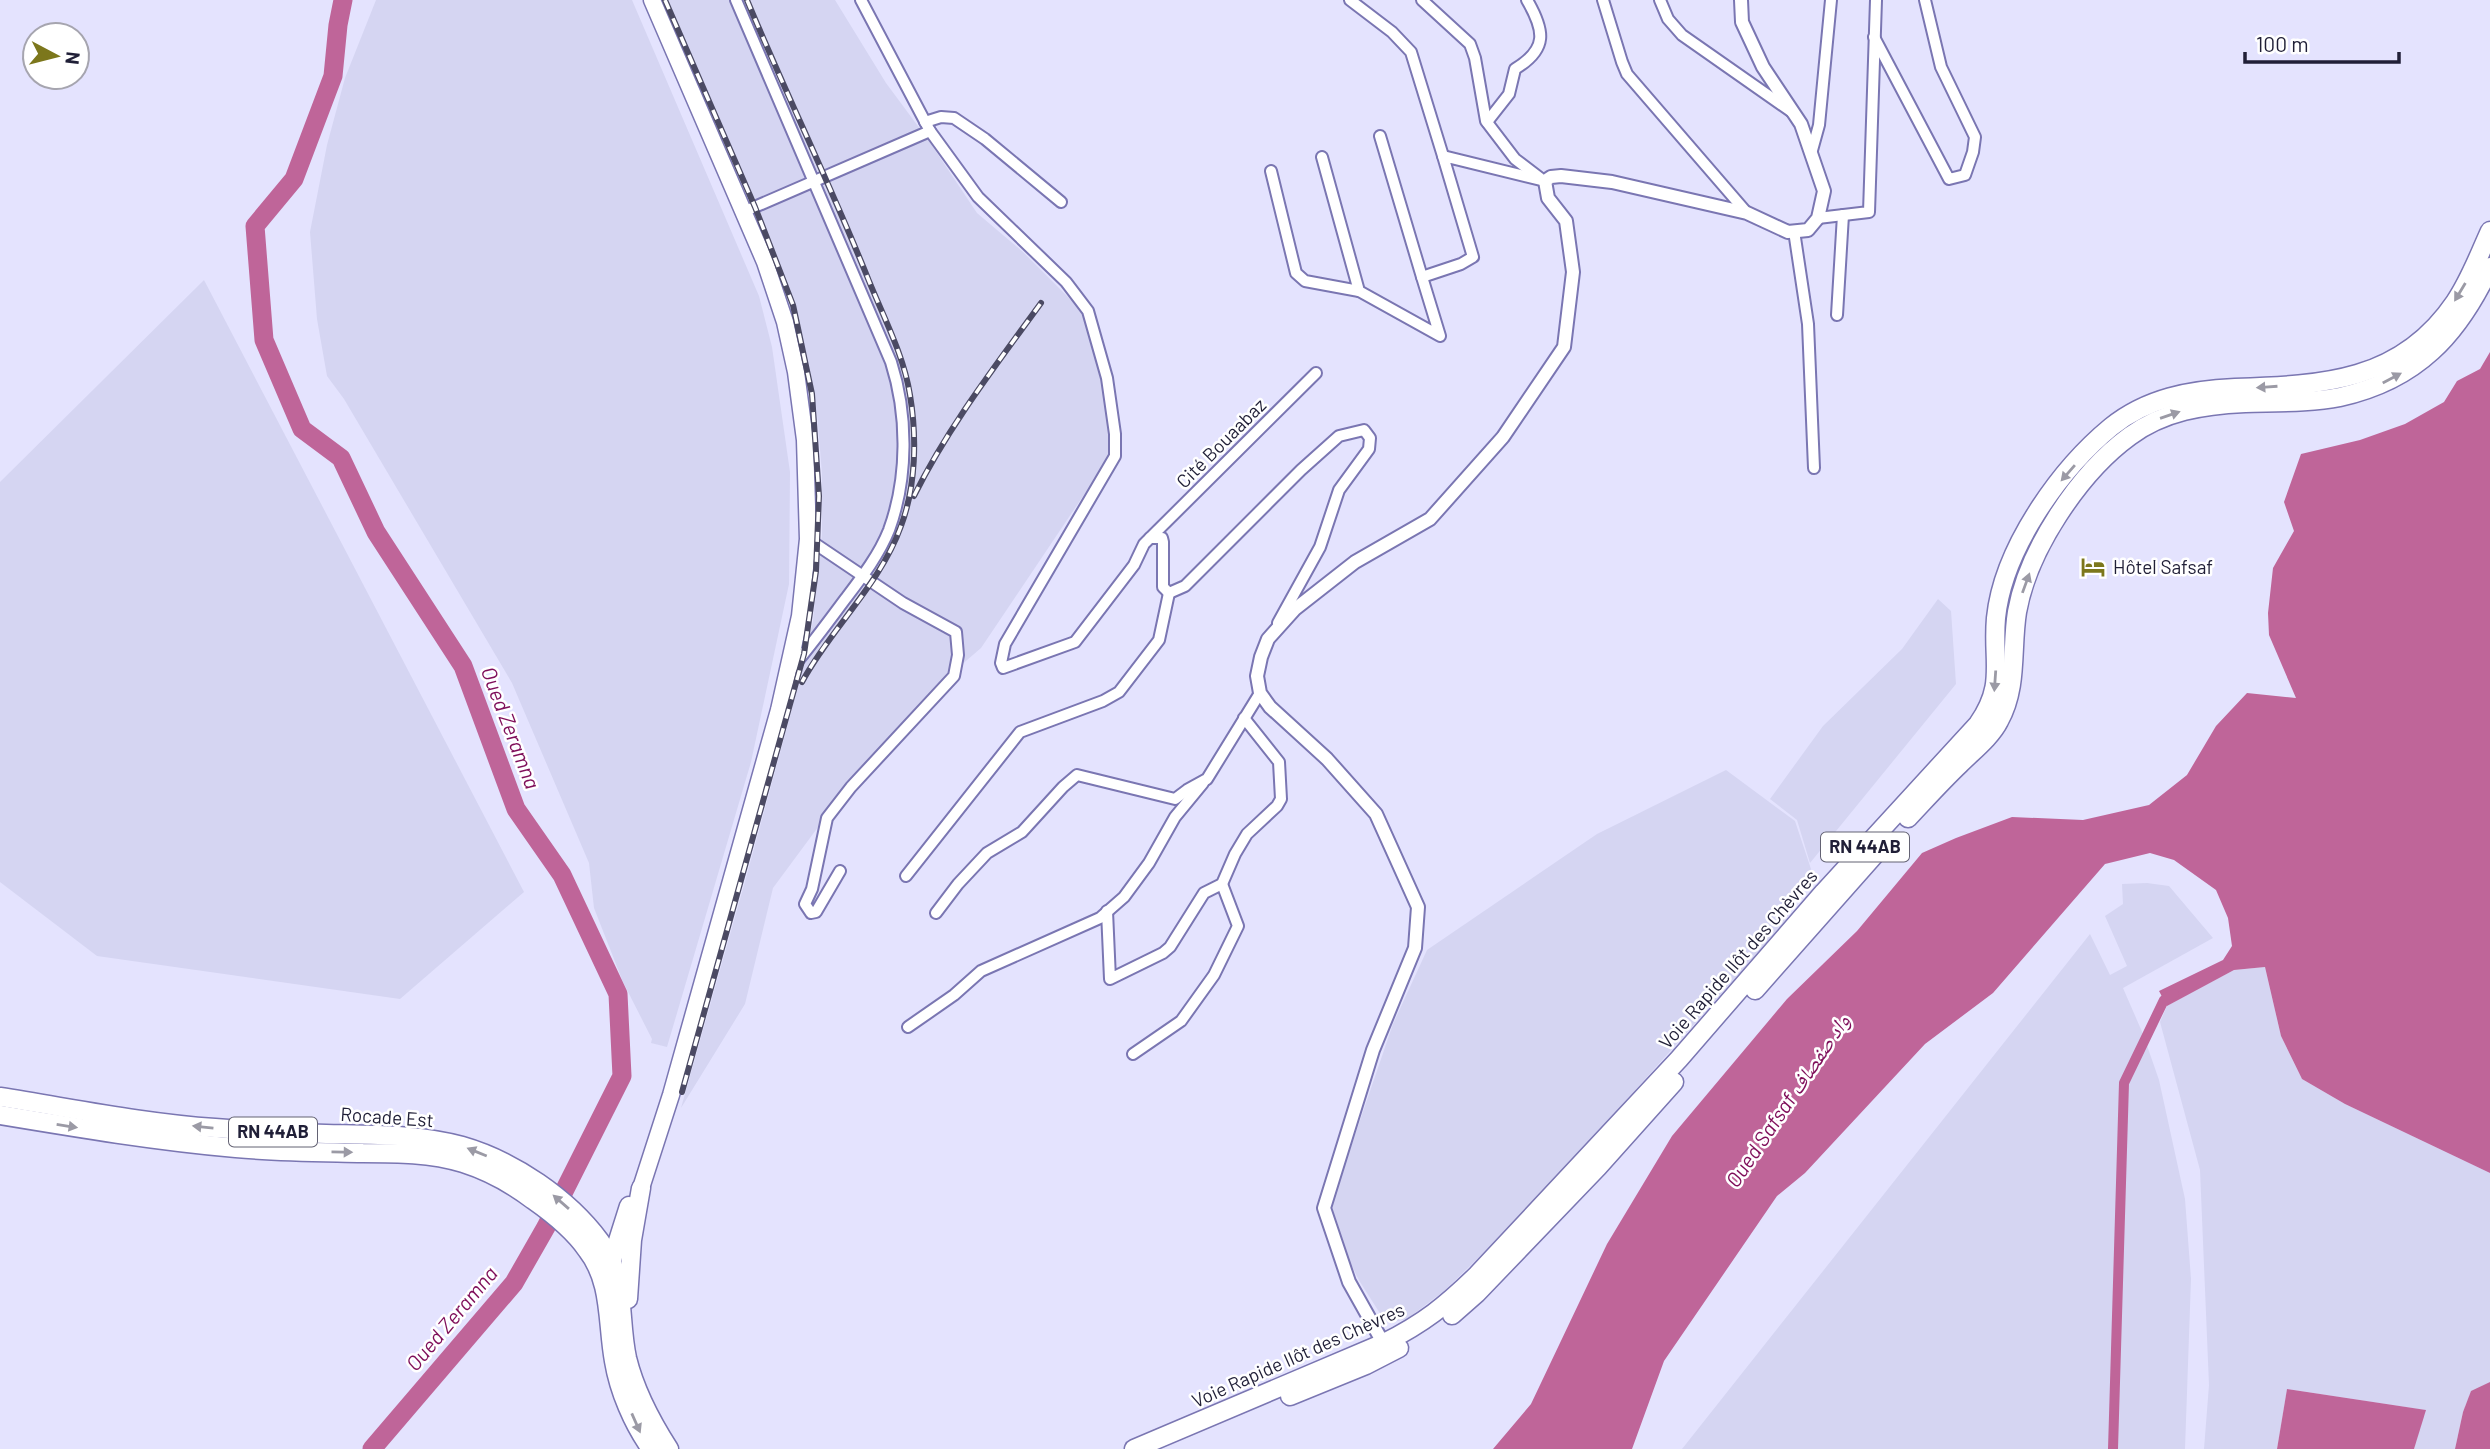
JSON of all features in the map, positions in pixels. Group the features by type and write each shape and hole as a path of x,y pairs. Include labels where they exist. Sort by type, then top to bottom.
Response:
{"highway":[{"name":"Voie Rapide Ilôt des Chèvres","path":"1164,1449 1386,1348 1446,1305 1486,1266 1670,1069 1824,892 1978,724 1989,708 1995,691 1997,617 2001,589 2013,555 2048,497 2097,440 2132,413 2164,398 2207,389 2334,381 2373,370 2392,361 2421,341 2442,320 2469,277 2490,231"},
{"name":"Voie Rapide Ilôt des Chèvres","path":"1134,1449 1433,1329 1477,1293 1598,1167 1886,842 1998,723 2009,698 2013,677 2014,635 2026,581 2058,516 2108,455 2130,436 2158,419 2184,410 2216,405 2339,397 2380,385 2414,367 2440,345 2459,322 2490,267"},
{"name":"Rocade Est","path":"0,1097 142,1120 211,1128 391,1135 464,1146 491,1157 582,1228"},
{"name":"Rocade Est","path":"0,1115 127,1136 228,1148 436,1157 463,1163 534,1191"},
{"path":"582,1228 604,1227 612,1222 638,1187"},
{"path":"604,1263 638,1187"},
{"path":"627,1356 627,1303 638,1187"},
{"name":"RN 44AB","path":"582,1228 621,1291 627,1356 636,1389 669,1449"},
{"name":"RN 44AB","path":"604,1263 614,1364 627,1403 642,1437 651,1449"}],"main road":[{"path":"638,1187 671,1095 788,672 800,616 808,539 807,474 796,372 776,292 652,0"}],"street":[{"path":"736,0 891,362 900,401 903,463 888,532 862,576 788,672"},
{"path":"861,0 928,126"},
{"path":"1350,0 1392,32 1411,52 1473,257 1461,264 1422,276"},
{"path":"1268,639 1295,609 1355,562 1430,519 1503,438 1564,347 1573,272 1566,221 1548,198 1545,181 1515,159 1487,122 1470,44 1422,0"},
{"path":"1487,122 1509,94 1515,69 1532,59 1540,44 1536,17 1527,0"},
{"path":"1603,0 1627,74 1747,213"},
{"path":"1660,0 1668,19 1682,35 1795,114"},
{"path":"1443,156 1545,181 1560,176 1612,182 1747,213 1788,232 1808,230 1818,218 1824,191 1801,124 1763,67 1742,22 1741,0"},
{"path":"1811,153 1819,125 1831,0"},
{"path":"1818,218 1869,212 1876,0"},
{"path":"1874,37 1949,179 1965,175 1975,137 1941,67 1925,0"},
{"path":"743,212 928,126 941,117 954,118 985,139 1061,202"},
{"name":"Cité Bouaabaz","path":"928,126 978,197 1066,282 1088,311 1107,378 1115,433 1115,456 1005,644 1001,663 1003,668 1074,642 1134,565 1144,544 1316,373"},
{"path":"1271,171 1296,273 1305,281 1359,291 1440,336 1380,136"},
{"path":"1322,157 1359,291"},
{"path":"1837,315 1843,215"},
{"path":"1794,232 1808,324 1814,468"},
{"path":"1169,593 1185,586 1301,470 1339,436 1364,430 1370,438 1369,449 1339,490 1320,547 1268,639 1257,676 1260,693 1270,708 1327,759 1376,814 1418,907 1415,948 1373,1050 1324,1208 1349,1282 1386,1348"},
{"path":"1150,538 1162,538 1163,587 1169,593"},
{"path":"808,539 903,603 957,632 958,655 954,676 851,787 827,818 812,889 806,904 811,913 816,912 840,871"},
{"path":"906,876 1020,732 1103,701 1119,692 1159,640 1169,593"},
{"path":"908,1027 954,995 981,971 1074,930 1107,911 1124,897 1149,863 1175,817 1207,779 1260,693"},
{"path":"1107,911 1110,979 1163,953 1170,947 1204,893 1222,884 1235,854 1248,834 1281,799 1279,762 1244,718"},
{"path":"936,913 987,852 1022,832 1077,775 1175,799 1186,789 1207,779"},
{"path":"1133,1054 1181,1021 1214,975 1238,926 1222,884"}],"shaded area":[{"path":"376,0 632,0 759,296 772,347 790,472 789,584 751,762 667,1047 651,1043 652,1039 623,982 594,908 589,863 512,683 344,399 327,376 317,319 310,232 327,145 345,78"},
{"path":"668,0 835,0 886,83 977,213 1023,252 1084,313 1098,354 1112,453 981,648 952,673 844,792 773,888 745,1004 681,1108 792,709 813,621 822,534 822,474 817,413 809,363 794,308"},
{"path":"204,280 524,892 400,999 97,956 0,882 0,482"},
{"path":"1938,599 1951,611 1956,684 1810,863 1797,820 1770,799 1823,726 1902,649"},
{"path":"1726,770 1795,821 1811,869 1783,925 1528,1210 1444,1291 1407,1319 1393,1322 1381,1315 1343,1249 1330,1208 1393,1024 1427,950 1597,834"},
{"path":"2122,884 2169,886 2213,938 2123,988 2159,1080 2185,1199 2191,1279 2185,1449 1682,1449 2090,934 2110,975 2127,966 2105,916 2123,904"},
{"path":"2265,967 2281,1036 2302,1079 2345,1104 2490,1173 2490,1382 2471,1392 2463,1412 2455,1449 2414,1449 2425,1410 2287,1389 2277,1449 2204,1449 2209,1385 2200,1170 2160,1022 2167,1006 2234,970"}],"water":[{"name":"Oued Safsaf واد صفصاف","path":"2490,352 2490,1173 2345,1104 2302,1079 2281,1036 2265,967 2234,970 2167,1006 2159,991 2223,960 2232,946 2228,918 2216,890 2174,860 2150,853 2105,864 1993,993 1925,1044 1805,1173 1777,1196 1664,1361 1632,1449 1493,1449 1531,1404 1607,1244 1672,1136 1787,999 1857,931 1922,853 2012,817 2083,820 2149,805 2187,775 2216,726 2247,693 2296,698 2269,635 2268,613 2273,568 2294,531 2284,502 2301,454 2360,440 2405,424 2444,402 2457,381 2480,369"},
{"path":"2490,1382 2490,1449 2455,1449 2463,1412 2471,1391"},
{"path":"2287,1389 2426,1410 2414,1449 2277,1449"}],"waterway":[{"name":"Oued Zeramna","path":"343,0 333,76 294,179 255,226 264,340 302,429 341,458 376,532 463,666 516,809 562,875 618,994 622,1076 546,1227 514,1283 372,1449"},
{"path":"2113,1449 2124,1083 2164,1000 2174,994"}],"railway":[{"path":"665,0 755,207 793,305 812,394 819,496 816,571 804,654 682,1092"},
{"path":"747,0 893,337 907,380 914,428 910,495 892,547 881,568 802,682"},
{"path":"914,496 957,421 1041,303"}],"place":[{"name":"Hôtel Safsaf","path":"2093,567"}]}
